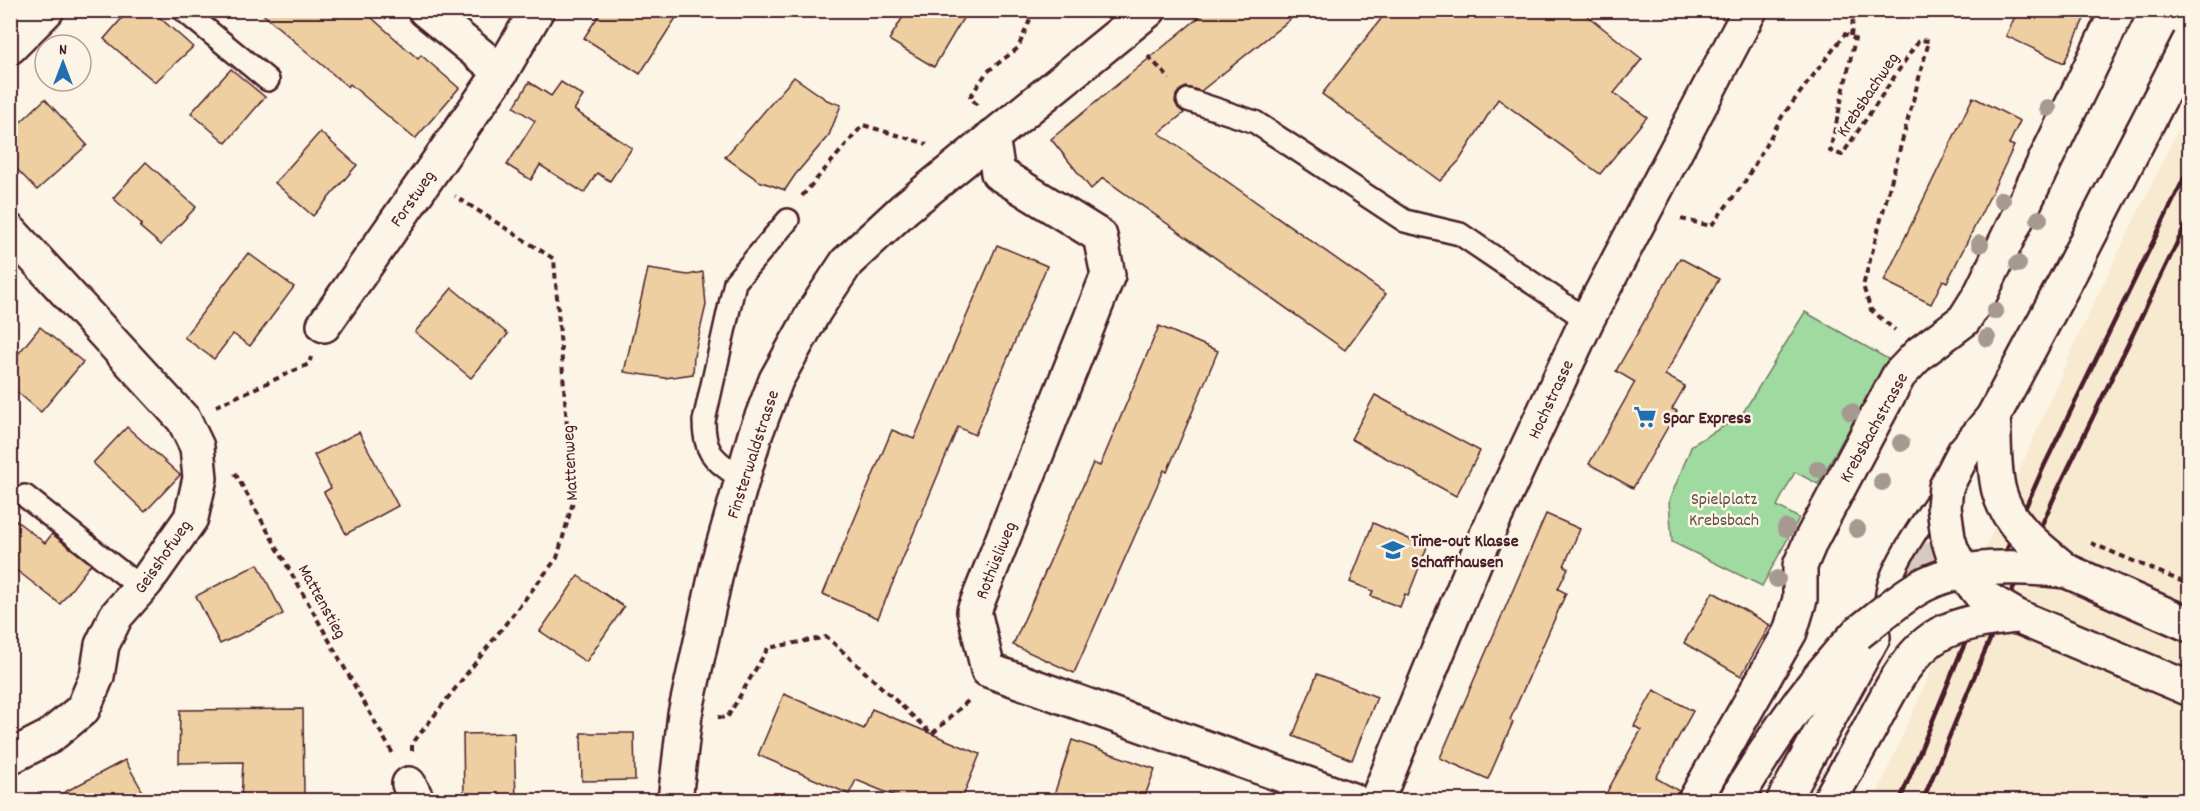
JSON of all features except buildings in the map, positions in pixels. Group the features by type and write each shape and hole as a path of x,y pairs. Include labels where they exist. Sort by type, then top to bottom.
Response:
{"main road":[{"path":"425,10 501,72"},
{"name":"Forstweg","path":"324,325 501,72 537,10"},
{"name":"Hochstrasse","path":"1377,801 1480,549 1587,320 1750,10"},
{"name":"Krebsbachstrasse","path":"1695,801 1790,632 1800,599 1800,566 1810,540 1899,375 1920,352 1964,320 1981,293 2118,10"},
{"path":"10,47 36,14"},
{"name":"Finsterwaldstrasse","path":"675,801 685,714 719,560 755,435 776,380 815,310 847,262 904,209 1138,20"},
{"path":"2190,40 1993,417 1964,452 1946,487 1944,507 1952,551 1963,572 1982,596 2016,616 2190,689"},
{"name":"Rothüsliweg","path":"980,147 998,173 1100,236 1108,275 974,611 988,670 999,673"},
{"path":"10,231 191,433"},
{"path":"1993,417 1998,490 2013,520 2030,540 2067,571 2190,625"},
{"name":"Geisshofweg","path":"10,757 49,738 83,709 97,676 102,645 116,616 141,588 191,518 200,478 191,433"},
{"path":"1784,801 1880,624 1920,587 1940,578 1963,572 2014,567 2067,571"},
{"path":"1830,801 1901,673 1926,644 1955,627 2016,616"},
{"path":"1736,801 1778,734 1821,673 1858,633 1880,624"},
{"path":"999,673 1352,801"}],"lane":[{"path":"183,10 268,80"},
{"path":"1188,100 1255,123 1404,221 1460,234 1587,320"},
{"path":"742,480 709,453 704,436 704,421 735,282 788,220"},
{"path":"1880,624 1888,586 1928,513 1946,487"},
{"path":"25,496 141,588"}],"path":[{"path":"788,220 799,200 863,125 980,147 984,111 970,97 987,72 1018,48 1034,10"},
{"path":"1685,219 1711,226 1744,183 1783,115 1845,34 1851,36 1854,10"},
{"path":"1138,20 1188,100"},
{"name":"Krebsbachweg","path":"1851,36 1855,39 1830,151 1842,155 1919,40 1929,41 1863,286 1871,310 1920,352"},
{"name":"Mattenweg","path":"413,792 412,744 556,558 573,502 554,259 426,178"},
{"path":"191,433 309,364 324,325"},
{"name":"Mattenstieg","path":"191,433 238,475 413,792"},
{"path":"2089,542 2190,585"},
{"path":"685,714 727,718 768,648 828,637 932,734 999,673"}],"shaded area":[{"path":"2189,107 2189,800 1874,800 2084,323"}],"green space":[{"name":"Spielplatz Krebsbach","path":"1805,312 1888,359 1818,484 1795,472 1777,506 1799,518 1762,586 1672,542 1669,501 1692,445 1741,416"}],"tunnel":[{"path":"1886,614 1951,494"}],"railway":[{"path":"1900,800 1958,659 2044,466 2190,166"},
{"path":"1923,800 1984,653 2057,491 2190,216"}],"place":[{"name":"Spar Express","path":"1645,417"},
{"name":"Time-out Klasse Schaffhausen","path":"1393,550"}]}
